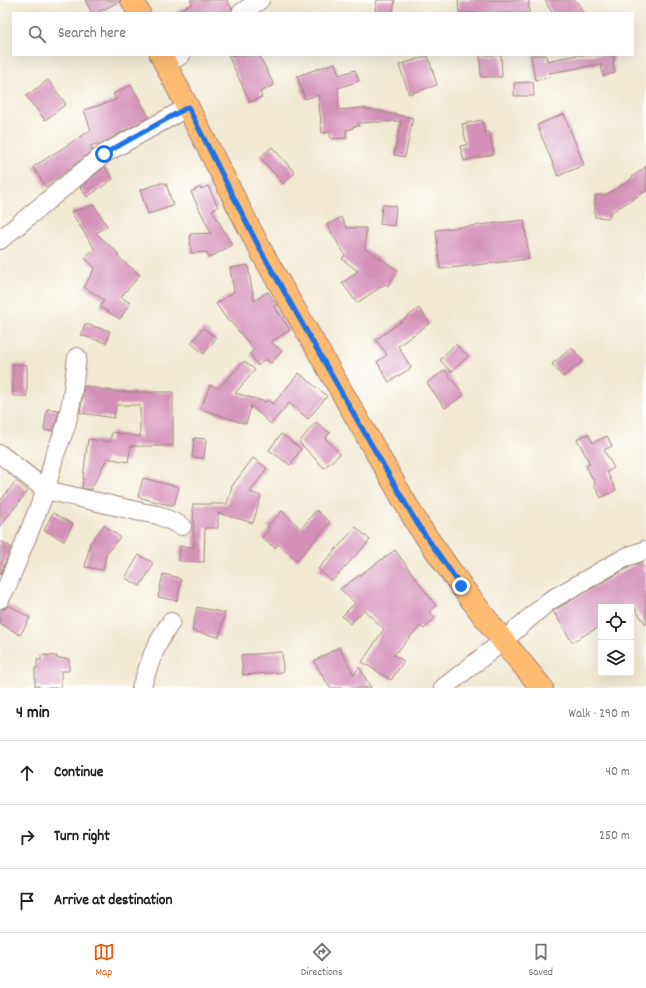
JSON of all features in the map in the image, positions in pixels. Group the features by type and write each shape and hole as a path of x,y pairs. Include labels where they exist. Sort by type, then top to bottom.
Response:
{"main road":[{"path":"132,0 139,12"},
{"path":"169,58 188,107 261,251 418,525 461,586 503,641 542,688"}],"street":[{"path":"242,12 260,0"},
{"path":"0,240 104,154 188,107"},
{"path":"0,599 7,586 46,490 54,457 66,426 72,398 77,356"},
{"path":"0,454 46,490 158,515 182,526"},
{"path":"443,688 503,641 549,601 626,557 646,550"},
{"path":"141,688 153,654 171,622"}],"building":[{"path":"85,0 120,0 99,12 91,12"},
{"path":"190,0 227,0 232,9 231,12 175,12 192,4"},
{"path":"377,0 395,0 393,12 375,11"},
{"path":"458,0 529,0 529,12 459,12"},
{"path":"545,0 576,0 583,12 551,12"},
{"path":"228,56 260,56 274,85 260,92 262,97 250,102"},
{"path":"428,56 437,85 409,94 399,65"},
{"path":"480,56 501,56 502,77 481,77"},
{"path":"531,56 546,56 547,61 572,56 614,56 613,62 615,73 603,76 601,64 549,73 550,77 535,80"},
{"path":"335,63 339,75 355,70 359,81 338,88 339,110 362,108 413,118 405,157 394,155 401,121 358,123 359,126 346,130 347,138 331,139 330,132 322,133 318,95 305,99 297,76"},
{"path":"48,80 66,104 45,120 26,96"},
{"path":"533,82 534,96 514,96 514,83"},
{"path":"131,85 149,117 104,142 90,146 93,150 46,187 33,167 91,130 84,110 116,100 113,94"},
{"path":"564,114 584,165 558,176 537,125"},
{"path":"482,120 485,133 489,132 494,154 464,161 460,146 467,145 462,124"},
{"path":"272,147 295,173 283,184 260,157"},
{"path":"646,166 646,191 610,213 609,218 595,217 595,195 606,195 632,179 631,178"},
{"path":"105,167 113,179 87,197 80,187"},
{"path":"161,183 166,183 173,206 148,214 140,190"},
{"path":"208,186 218,207 212,210 232,245 209,258 207,252 191,253 190,234 211,233 191,192 200,187 201,189"},
{"path":"94,205 107,226 96,233 119,254 117,256 140,275 121,297 130,303 120,319 100,307 104,300 84,287 95,268 85,258 94,248 71,212"},
{"path":"382,205 396,206 394,226 380,224"},
{"path":"341,217 347,228 366,228 365,249 398,270 388,286 385,284 357,303 342,283 358,271 342,259 345,255 327,225"},
{"path":"524,220 529,259 440,269 436,230"},
{"path":"248,265 254,301 268,292 277,305 274,306 290,330 271,342 282,351 271,363 265,359 258,366 250,354 254,349 230,321 229,322 216,304 234,292 230,268"},
{"path":"419,308 430,323 398,346 411,368 389,382 377,362 387,355 376,340"},
{"path":"85,324 110,331 106,343 81,335"},
{"path":"203,328 216,338 204,354 191,343"},
{"path":"455,344 468,356 451,372 440,360"},
{"path":"572,348 583,361 563,377 552,364"},
{"path":"244,361 255,370 235,393 266,402 268,400 273,404 299,373 327,396 308,419 289,403 271,424 251,406 246,424 201,409 210,385 219,388"},
{"path":"13,364 27,365 27,396 13,396"},
{"path":"445,370 464,395 445,408 427,383"},
{"path":"84,386 118,392 173,392 173,446 131,446 128,462 107,458 91,490 82,488 88,439 110,442 112,432 140,437 140,405 116,405 114,418 80,413"},
{"path":"47,409 59,410 53,431 44,430"},
{"path":"316,422 330,433 325,438 340,454 324,468 299,442"},
{"path":"281,434 301,449 290,465 269,450"},
{"path":"588,434 593,443 607,436 612,446 604,450 614,468 607,472 616,490 601,498 586,466 590,464 577,439"},
{"path":"194,438 206,439 204,458 192,457"},
{"path":"253,458 267,468 250,492 261,496 253,523 218,513 218,528 205,528 204,562 179,561 180,546 194,547 193,504 227,504 232,486"},
{"path":"143,478 179,487 174,505 138,497"},
{"path":"16,481 28,491 0,526 0,501"},
{"path":"316,510 330,522 297,561 278,544 275,548 262,538 270,528 267,527 282,511 301,529"},
{"path":"53,513 73,524 64,541 44,530"},
{"path":"104,525 120,537 106,554 103,570 85,567 90,543"},
{"path":"356,527 370,540 332,581 318,569"},
{"path":"0,541 11,547 0,575"},
{"path":"395,550 436,606 429,612 435,618 424,629 420,626 394,655 404,661 391,680 362,662 384,629 364,610 350,624 342,616 355,603 340,589"},
{"path":"139,555 152,562 152,567 140,586 125,578"},
{"path":"641,563 646,573 646,625 634,607 634,604 598,604 598,628 572,642 553,611 630,567"},
{"path":"163,574 176,577 181,580 177,601 158,597"},
{"path":"9,605 30,618 20,635 0,623 0,612"},
{"path":"197,607 225,613 219,637 192,631"},
{"path":"339,647 354,675 359,667 371,688 330,688 314,661"},
{"path":"282,652 283,672 243,675 241,655"},
{"path":"41,655 57,656 56,658 69,659 69,671 61,671 61,688 39,688 39,686 35,686 35,668 37,668 37,660 41,660"}],"route":[{"path":"104,154 188,107 261,251 356,418 418,525 461,586"}]}
